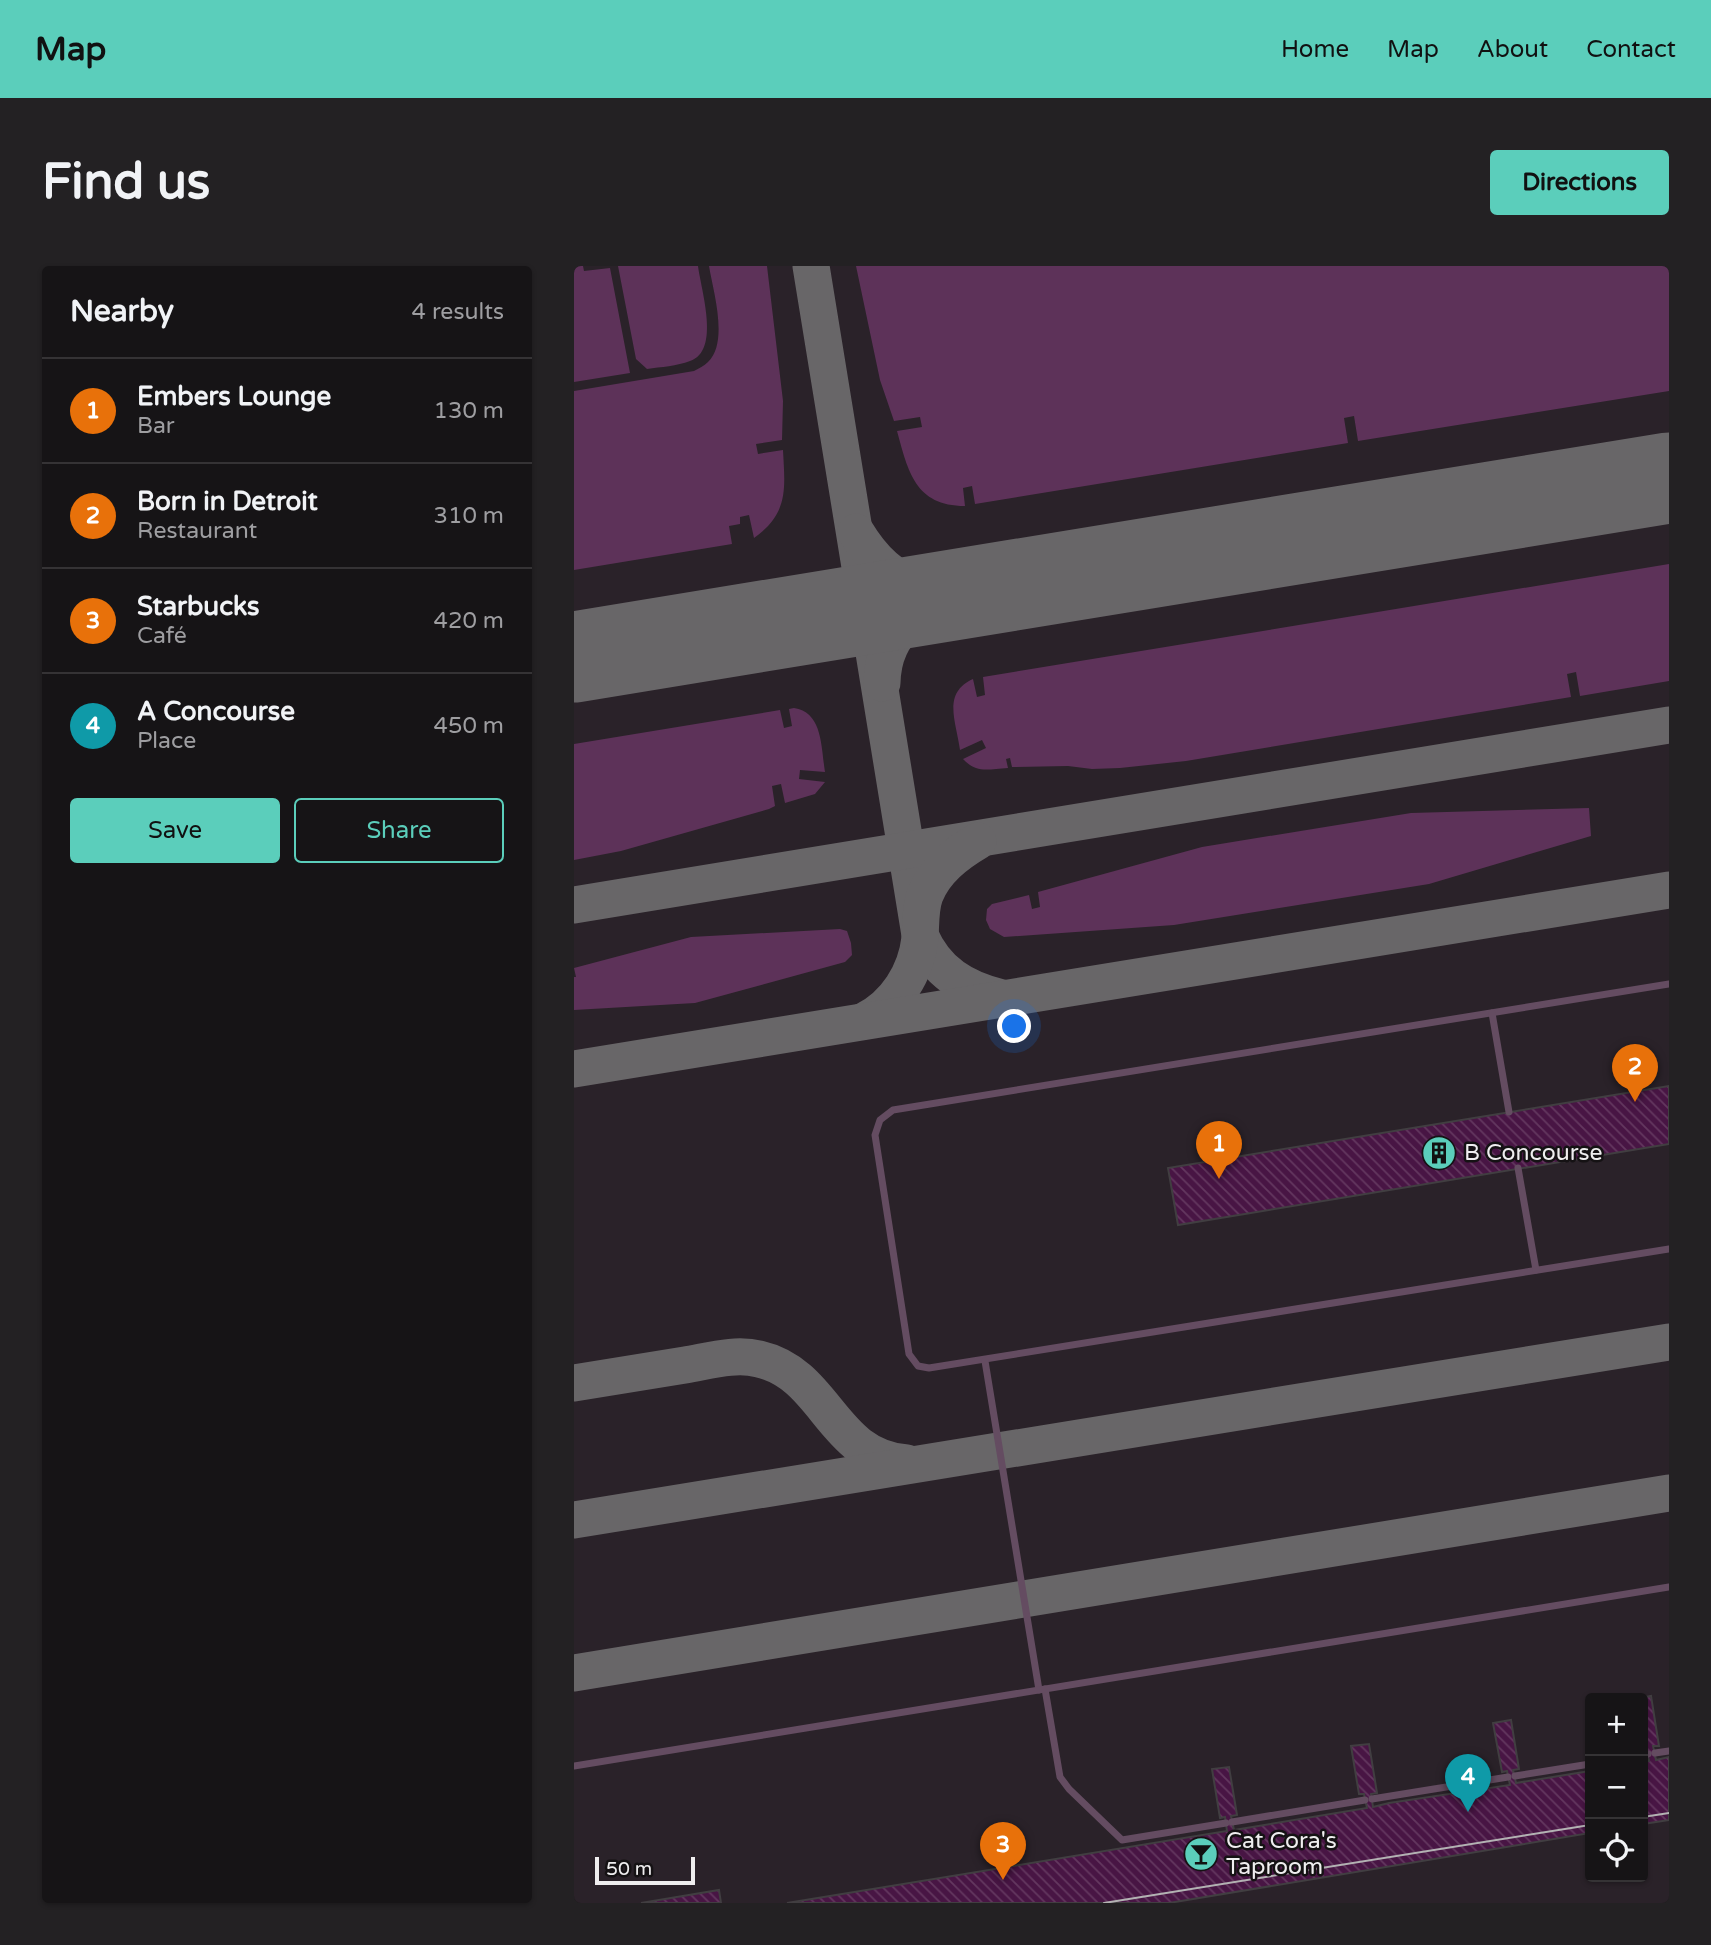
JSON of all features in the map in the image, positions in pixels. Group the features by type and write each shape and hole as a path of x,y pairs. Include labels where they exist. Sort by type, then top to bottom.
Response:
{"lane":[{"path":"1669,984 893,1110 880,1121 875,1135 909,1354 918,1366 929,1368 1669,1249"},
{"path":"1492,1013 1509,1112"},
{"path":"1518,1168 1536,1270"},
{"path":"985,1361 1042,1690 1060,1777 1122,1840 1585,1765"},
{"path":"574,1766 1669,1587"},
{"path":"1648,1754 1669,1751"}],"shaded area":[{"path":"574,266 1669,266 1669,1903 574,1903"},
{"path":"574,266 583,266 584,271 610,268 630,373 574,382"},
{"path":"618,266 698,266 707,319 705,345 699,355 685,363 647,369 636,359"},
{"path":"709,266 767,266 783,401 782,440 756,444 758,454 783,450 784,488 779,509 774,519 754,538 749,515 740,517 740,524 729,526 732,544 574,570 574,391 694,371 708,362 718,342 719,329"},
{"path":"856,266 1669,266 1669,391 1358,441 1354,416 1344,418 1348,443 975,504 972,486 963,488 965,506 948,504 924,493 916,484 905,460 897,431 922,427 920,417 894,421 880,380"},
{"path":"1669,564 1669,681 1580,696 1576,672 1567,674 1571,697 1186,761 1120,768 1012,767 1010,758 1006,759 1008,768 983,770 973,767 963,759 986,748 982,740 960,750 954,718 954,700 963,685 973,679 977,697 985,695 983,677"},
{"path":"794,708 811,716 819,733 825,772 800,770 799,779 825,782 815,794 785,803 781,784 772,786 775,806 769,809 621,851 574,860 574,744 780,710 784,728 792,726 789,709"},
{"path":"1589,808 1591,836 1429,884 1174,925 1004,937 990,929 986,920 987,909 992,904 1029,895 1032,909 1040,907 1038,892 1202,847 1411,813"},
{"path":"840,929 847,931 851,943 852,955 845,962 695,1003 574,1010 574,968 691,937"}],"building":[{"name":"B Concourse","path":"1669,1086 1669,1144 1178,1225 1168,1168"},
{"path":"1651,1696 1659,1746 1653,1746 1656,1760 1669,1757 1669,1820 1648,1823 1649,1761 1648,1697"},
{"path":"1511,1720 1519,1769 1513,1770 1516,1783 1585,1772 1585,1834 1169,1903 787,1903 1227,1831 1225,1817 1220,1818 1212,1769 1229,1767 1237,1815 1231,1816 1234,1830 1367,1808 1364,1794 1359,1794 1351,1746 1369,1744 1377,1793 1371,1794 1373,1807 1510,1785 1507,1771 1502,1772 1493,1723"},
{"path":"719,1890 721,1903 641,1903"}],"taxiway":[{"path":"811,266 920,935 934,959 953,977 975,990 1002,998"},
{"path":"856,532 875,558 899,578 924,588 964,592"},
{"path":"882,683 884,662 899,631 925,611 976,591"},
{"path":"574,905 1669,725"},
{"path":"864,1021 895,997 909,975 918,951 923,900 934,878 954,857 978,841"},
{"path":"574,1069 1669,890"},
{"path":"574,1520 1669,1342"},
{"path":"574,1383 722,1358 759,1359 782,1368 800,1381 861,1446 881,1457 907,1463"},
{"path":"574,1673 1669,1493"}],"runway":[{"path":"574,657 1669,478"}],"tram line":[{"path":"1648,1816 1669,1813"},
{"path":"1104,1903 1585,1826"}],"place":[{"name":"Born in Detroit","path":"1635,1102"},
{"name":"B Concourse","path":"1439,1153"},
{"name":"Embers Lounge","path":"1219,1179"},
{"name":"A Concourse","path":"1468,1812"},
{"name":"Cat Cora's Taproom","path":"1201,1854"},
{"name":"Starbucks","path":"1003,1880"}]}
